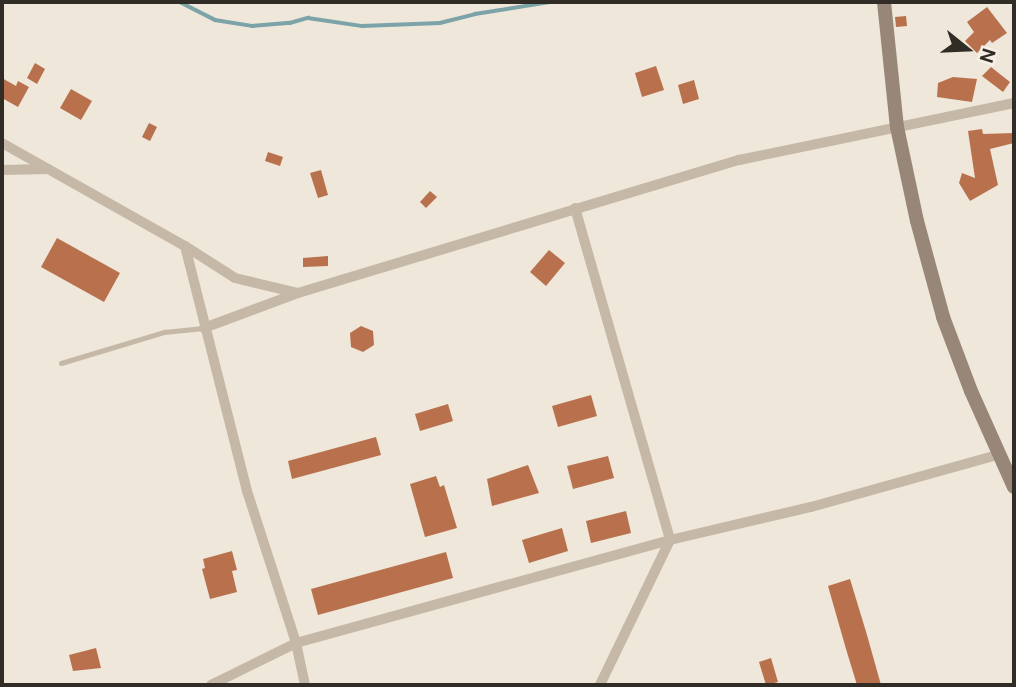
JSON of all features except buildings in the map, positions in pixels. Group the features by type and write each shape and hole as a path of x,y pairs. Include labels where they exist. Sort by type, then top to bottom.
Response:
{"main road":[{"path":"884,2 897,127 917,221 943,317 971,391 1008,456 1014,487"}],"street":[{"path":"204,328 298,293 739,160 897,127 957,118 1014,103"},
{"path":"2,143 185,246 235,278 298,293"},
{"path":"2,170 51,169"},
{"path":"575,208 670,540 600,685"},
{"path":"185,246 247,491 296,643 305,685"},
{"path":"211,685 296,643 670,540 1008,456"}],"lane":[{"path":"61,363 164,332 204,328"}],"waterway":[{"path":"180,2 215,20 252,26 290,23 308,18 362,26 440,23 475,14 551,2"}]}
